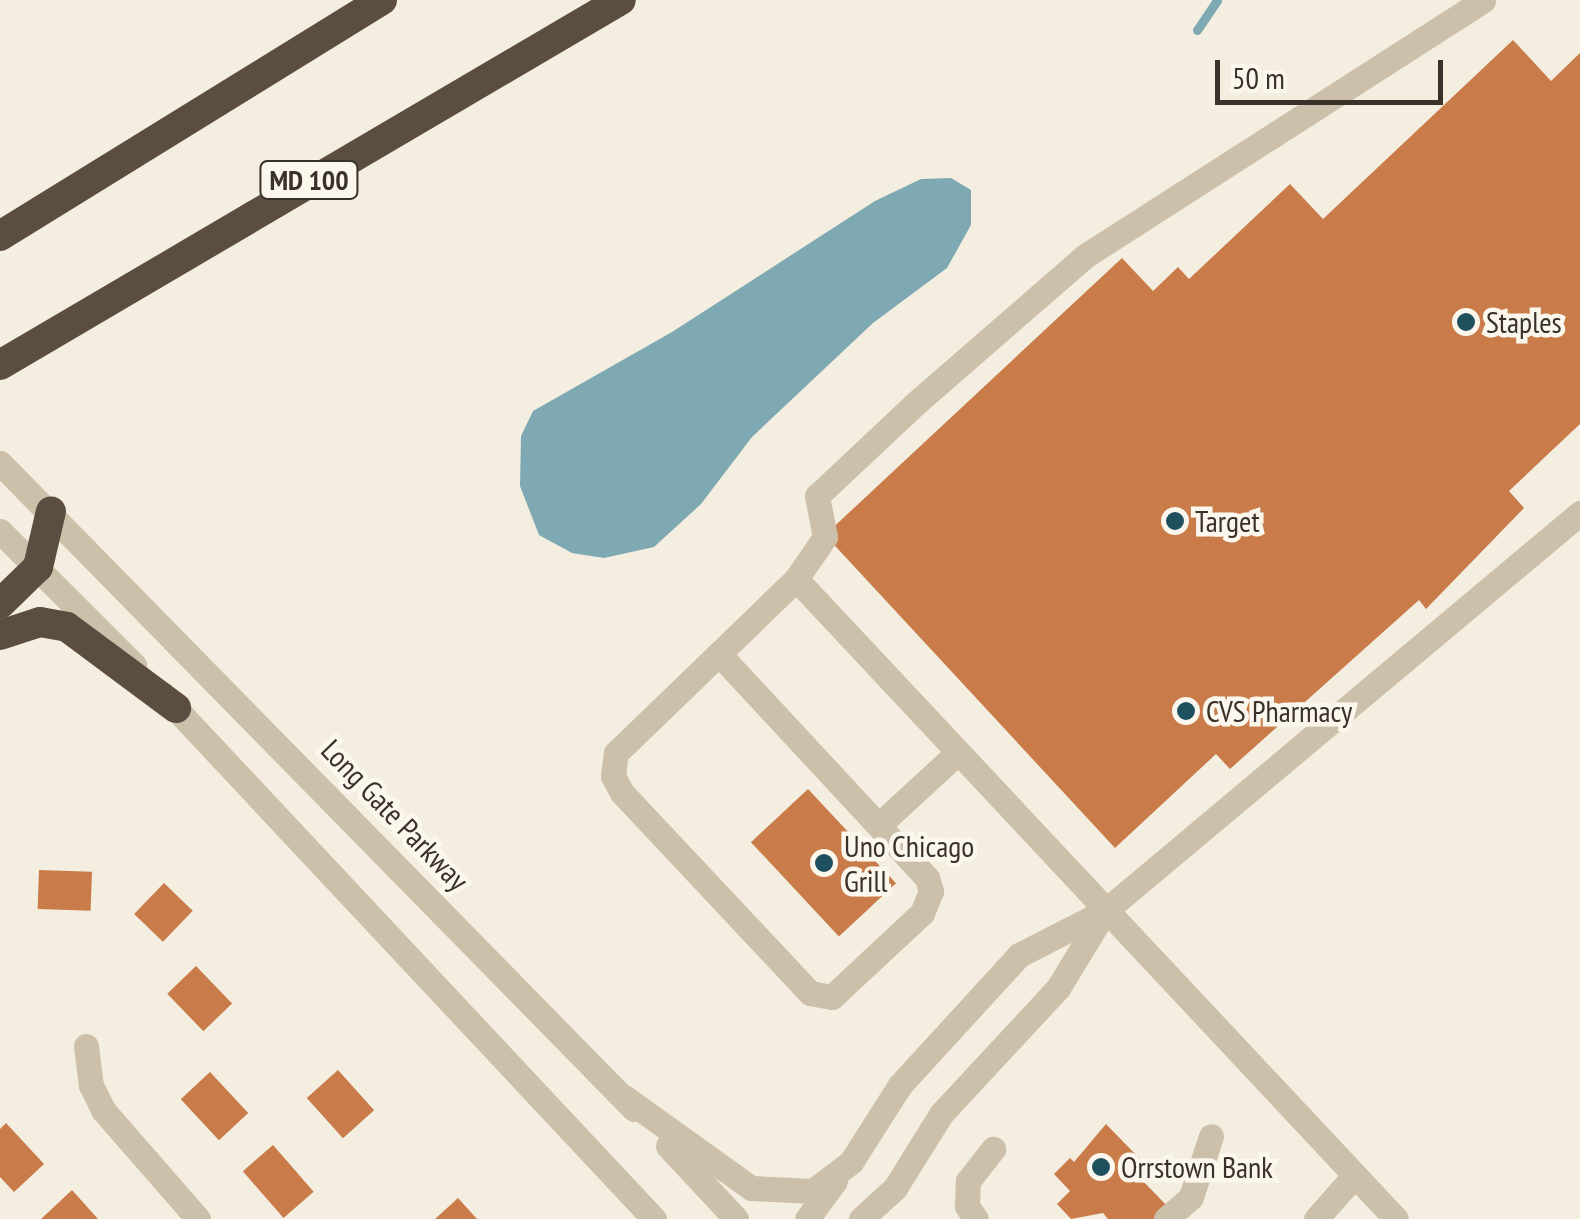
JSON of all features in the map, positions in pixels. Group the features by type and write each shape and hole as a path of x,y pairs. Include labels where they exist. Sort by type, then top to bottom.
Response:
{"highway":[{"path":"0,236 382,0"},
{"name":"MD 100","path":"0,365 620,0"},
{"path":"0,604 38,567 51,510"},
{"path":"0,635 40,622 67,626 176,708"}],"street":[{"path":"719,654 926,878 927,902 843,992 820,998 612,776 616,754 796,579 825,537 816,496 1085,256 1287,132 1483,0"},
{"name":"Long Gate Parkway","path":"3,467 51,510 624,1097 736,1219"},
{"path":"806,1219 851,1162 900,1085 1019,954 1105,910 1580,513"},
{"path":"0,530 176,708 654,1219"},
{"path":"796,579 1396,1219"},
{"path":"880,824 956,754"},
{"path":"865,1218 894,1188 942,1114 1058,988 1105,910"},
{"path":"86,1046 91,1085 104,1110 198,1219"},
{"path":"624,1097 752,1188 813,1191 851,1162"},
{"path":"1166,1219 1192,1197 1210,1136"},
{"path":"976,1219 967,1206 968,1181 993,1149"},
{"path":"1316,1219 1353,1177"},
{"path":"706,1189 722,1219"}],"water":[{"path":"951,178 971,190 971,225 947,268 873,323 752,437 701,504 654,547 604,558 572,553 539,535 520,486 521,436 533,411 672,332 875,201 921,179"}],"building":[{"name":"Target","path":"1513,40 1551,81 1580,53 1580,424 1509,491 1524,508 1426,609 1419,600 1230,769 1216,754 1115,848 825,535 1122,258 1153,291 1178,267 1189,279 1290,184 1323,219"},
{"name":"Uno Chicago Grill","path":"808,789 896,883 839,937 751,842"},
{"path":"39,870 92,872 91,911 38,909"},
{"path":"164,883 193,911 163,942 134,914"},
{"path":"196,966 232,1003 203,1031 167,994"},
{"path":"338,1070 374,1110 343,1138 307,1098"},
{"path":"210,1072 248,1113 219,1140 181,1099"},
{"path":"6,1123 44,1164 14,1192 0,1177 0,1129"},
{"name":"Orrstown Bank","path":"1106,1124 1140,1159 1146,1172 1140,1178 1170,1209 1160,1219 1108,1219 1103,1213 1071,1219 1057,1204 1070,1191 1054,1174 1070,1158 1074,1162"},
{"path":"273,1145 314,1192 283,1218 243,1171"},
{"path":"72,1190 98,1219 41,1219"},
{"path":"458,1198 477,1219 435,1219"}],"waterway":[{"path":"1197,30 1217,0"}],"place":[{"name":"Staples","path":"1466,322"},
{"name":"Target","path":"1175,521"},
{"name":"CVS Pharmacy","path":"1186,711"},
{"name":"Uno Chicago Grill","path":"824,863"},
{"name":"Orrstown Bank","path":"1101,1167"}]}
